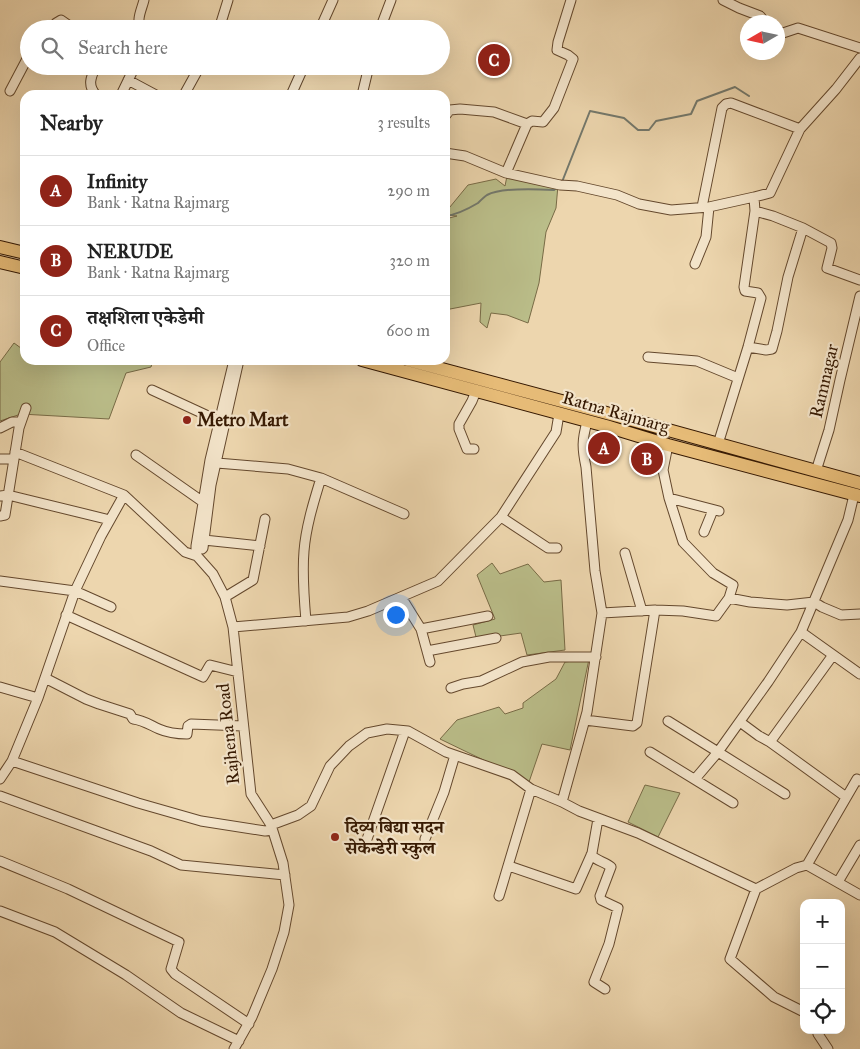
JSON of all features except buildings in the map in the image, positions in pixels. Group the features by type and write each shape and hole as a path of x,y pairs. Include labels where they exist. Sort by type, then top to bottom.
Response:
{"highway":[{"path":"0,247 20,252"},
{"path":"0,262 20,267"},
{"name":"Ratna Rajmarg","path":"380,365 606,426 668,445 858,492"},
{"name":"Ratna Rajmarg","path":"426,365 816,471 858,492"}],"street":[{"path":"138,20 144,0"},
{"path":"222,20 228,0"},
{"path":"324,20 332,0"},
{"path":"383,20 391,0"},
{"path":"506,173 527,124 532,121 542,122 554,108 573,59 557,50 571,0"},
{"path":"723,0 757,15"},
{"path":"785,32 798,28 860,48"},
{"path":"450,154 465,156 506,173 560,185 577,186 640,204 671,210 705,207 754,197 770,193 800,129 836,89 860,58"},
{"path":"10,91 20,72"},
{"path":"91,90 90,82 93,75"},
{"path":"123,90 130,75"},
{"path":"187,90 195,75"},
{"path":"294,90 300,75"},
{"path":"363,90 367,75"},
{"path":"128,80 147,90"},
{"path":"695,264 706,237 705,207 722,108 726,104 731,103 800,129"},
{"path":"450,110 494,112 527,124"},
{"path":"718,444 761,298 758,293 745,291 744,288 755,211 754,197"},
{"path":"755,211 803,228 831,243 832,248 827,268 860,280"},
{"path":"748,347 772,349 778,331 788,277 803,228"},
{"name":"Ramnagar","path":"816,471 829,430 860,296"},
{"path":"648,357 697,361 738,378"},
{"path":"200,548 203,502 233,365"},
{"path":"200,548 208,484 217,463 222,417 238,365"},
{"path":"152,390 222,417"},
{"path":"474,449 467,449 459,424 476,391"},
{"path":"0,516 4,516 4,496 19,428 26,408"},
{"path":"233,627 348,617 368,611 438,581 501,517 556,432 559,414"},
{"path":"0,428 12,422 21,422"},
{"path":"562,802 585,720 602,613 583,451 583,437 587,422"},
{"path":"602,613 655,610 683,611 716,616 729,598 733,585 713,572 683,542 669,498 663,470 668,445"},
{"path":"0,459 14,455 124,495 185,552 200,548 260,546"},
{"path":"136,455 203,502"},
{"path":"217,463 288,469 321,478 404,514"},
{"path":"306,621 303,581 304,550 308,525 321,478"},
{"path":"695,779 740,722 801,632 858,492"},
{"path":"0,779 12,761 38,698 75,591 100,536 124,495"},
{"path":"4,496 110,520"},
{"path":"669,498 716,511 704,532"},
{"path":"501,517 548,548 557,548"},
{"path":"225,597 253,580 265,519"},
{"name":"Rajhena Road","path":"200,548 225,597 233,627 251,794 272,827 283,863 289,905 284,932 272,969 249,1024 234,1049"},
{"path":"624,553 642,611"},
{"path":"0,581 75,591 111,607"},
{"path":"402,597 421,629 430,662"},
{"path":"729,598 787,605 814,602 841,615 860,614"},
{"path":"585,720 633,726 637,723 655,610"},
{"path":"66,615 203,677 210,666 238,672"},
{"path":"421,629 488,616"},
{"path":"801,632 860,674"},
{"path":"427,651 496,638"},
{"path":"770,742 833,655"},
{"path":"451,688 481,681 522,662 549,657 596,657"},
{"path":"45,678 86,699 130,714 133,719 174,734 187,734 188,726 191,724 243,726"},
{"path":"0,687 38,698"},
{"path":"668,721 785,794"},
{"path":"740,722 846,797"},
{"path":"12,761 138,803 201,821 265,831 298,815 311,806 330,766 349,746 367,734 387,729 408,731 446,752 512,775 531,789 579,811 638,833 756,889"},
{"path":"366,842 405,731"},
{"path":"650,752 733,803"},
{"path":"426,839 455,756"},
{"path":"800,1010 774,997 730,959 756,889 796,868 806,865 857,779 860,780"},
{"path":"499,896 531,789"},
{"path":"0,796 151,851 181,865 285,875"},
{"path":"509,866 576,889 591,855 598,818"},
{"path":"838,882 860,845"},
{"path":"591,855 611,867 600,896 604,903 618,908 609,944 594,982 605,989"},
{"path":"0,861 68,889 179,942 171,969 175,974 249,1024"},
{"path":"806,865 860,895"},
{"path":"0,911 55,932 126,975 181,1013 239,1040"},
{"path":"818,1034 828,1049"}],"green space":[{"path":"507,176 558,185 556,208 546,232 539,283 528,323 507,315 491,313 487,328 480,322 481,303 450,309 450,218 457,216 450,215 450,207 468,185 496,179 505,186"},
{"path":"14,343 20,347 20,365 152,365 151,367 126,373 109,419 21,414 0,421 0,362"},
{"path":"492,563 500,574 528,564 544,582 561,580 565,650 527,655 521,633 476,637 473,625 495,619 477,575"},
{"path":"589,659 570,750 542,744 529,782 440,739 457,720 499,707 505,714 523,708 523,703 556,679 565,662"},
{"path":"645,785 680,793 658,837 628,822"}],"waterway":[{"path":"562,182 590,111 624,118 638,130 649,130 656,121 691,114 697,101 735,87 749,96"},
{"path":"450,215 478,203 493,192 520,189 554,190 557,187"}],"place":[{"name":"तक्षशिला एकेडेमी","path":"494,60"},
{"name":"Metro Mart","path":"187,420"},
{"name":"Infinity","path":"604,448"},
{"name":"NERUDE","path":"647,459"},
{"name":"दिव्य बिद्या सदन सेकेन्डेरी स्कुल","path":"335,837"}]}
